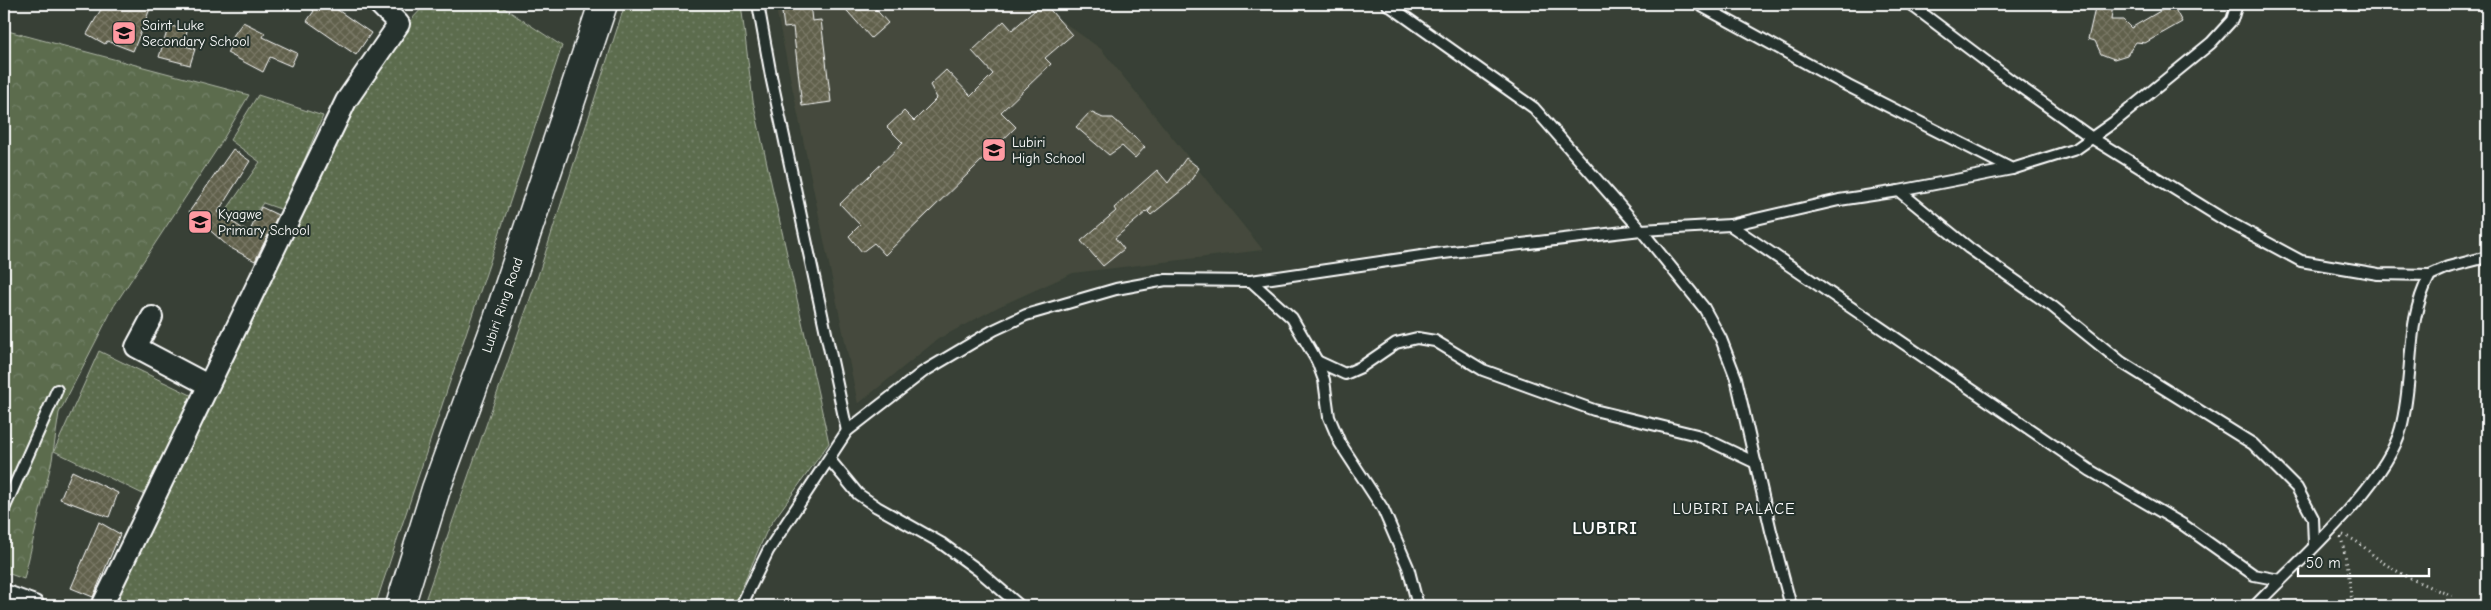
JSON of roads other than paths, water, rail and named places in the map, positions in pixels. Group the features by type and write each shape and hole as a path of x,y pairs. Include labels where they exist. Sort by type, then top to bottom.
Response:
{"main road":[{"name":"Lubiri Ring Road","path":"400,606 436,489 498,319 603,4"}],"street":[{"path":"102,606 346,101 399,24 379,4"},
{"path":"152,318 136,347 208,385"},
{"path":"4,595 34,606"}],"lane":[{"path":"758,4 771,76 847,431"},
{"path":"1387,4 1534,108 1641,230 1704,308 1721,339 1736,378 1792,606"},
{"path":"1698,4 1848,86 2012,169"},
{"path":"1910,4 2012,81 2092,138 2223,219 2301,261 2378,274 2430,275 2448,267 2487,256"},
{"path":"741,606 768,551 817,474 830,460 847,431 923,372 994,330 1026,315 1116,289 1166,280 1252,281 1435,254 1641,230 1730,225 1838,200 1899,191 2012,169 2076,149 2114,122 2211,42 2232,20 2237,4"},
{"path":"1899,191 1969,248 2053,307 2121,362 2252,444 2297,488 2313,518 2314,544"},
{"path":"1730,225 2091,471 2182,524 2254,575 2280,580"},
{"path":"2254,606 2362,494 2384,464 2401,429 2410,376 2410,355 2415,309 2430,275"},
{"path":"1252,281 1292,318 1317,361 1324,380 1325,398 1332,425 1340,443 1383,509 1408,567 1418,606"},
{"path":"1317,361 1345,374 1361,367 1396,343 1417,338 1436,341 1483,370 1594,410 1697,435 1756,464"},
{"path":"4,509 57,390"},
{"path":"830,460 858,494 877,507 941,543 978,570 1020,606"}],"place":[{"name":"Saint Luke Secondary School","path":"124,33"},
{"name":"Lubiri High School","path":"994,150"},
{"name":"Kyagwe Primary School","path":"200,222"}],"district":[{"name":"LUBIRI PALACE","path":"1734,508"},
{"name":"LUBIRI","path":"1605,527"}]}
